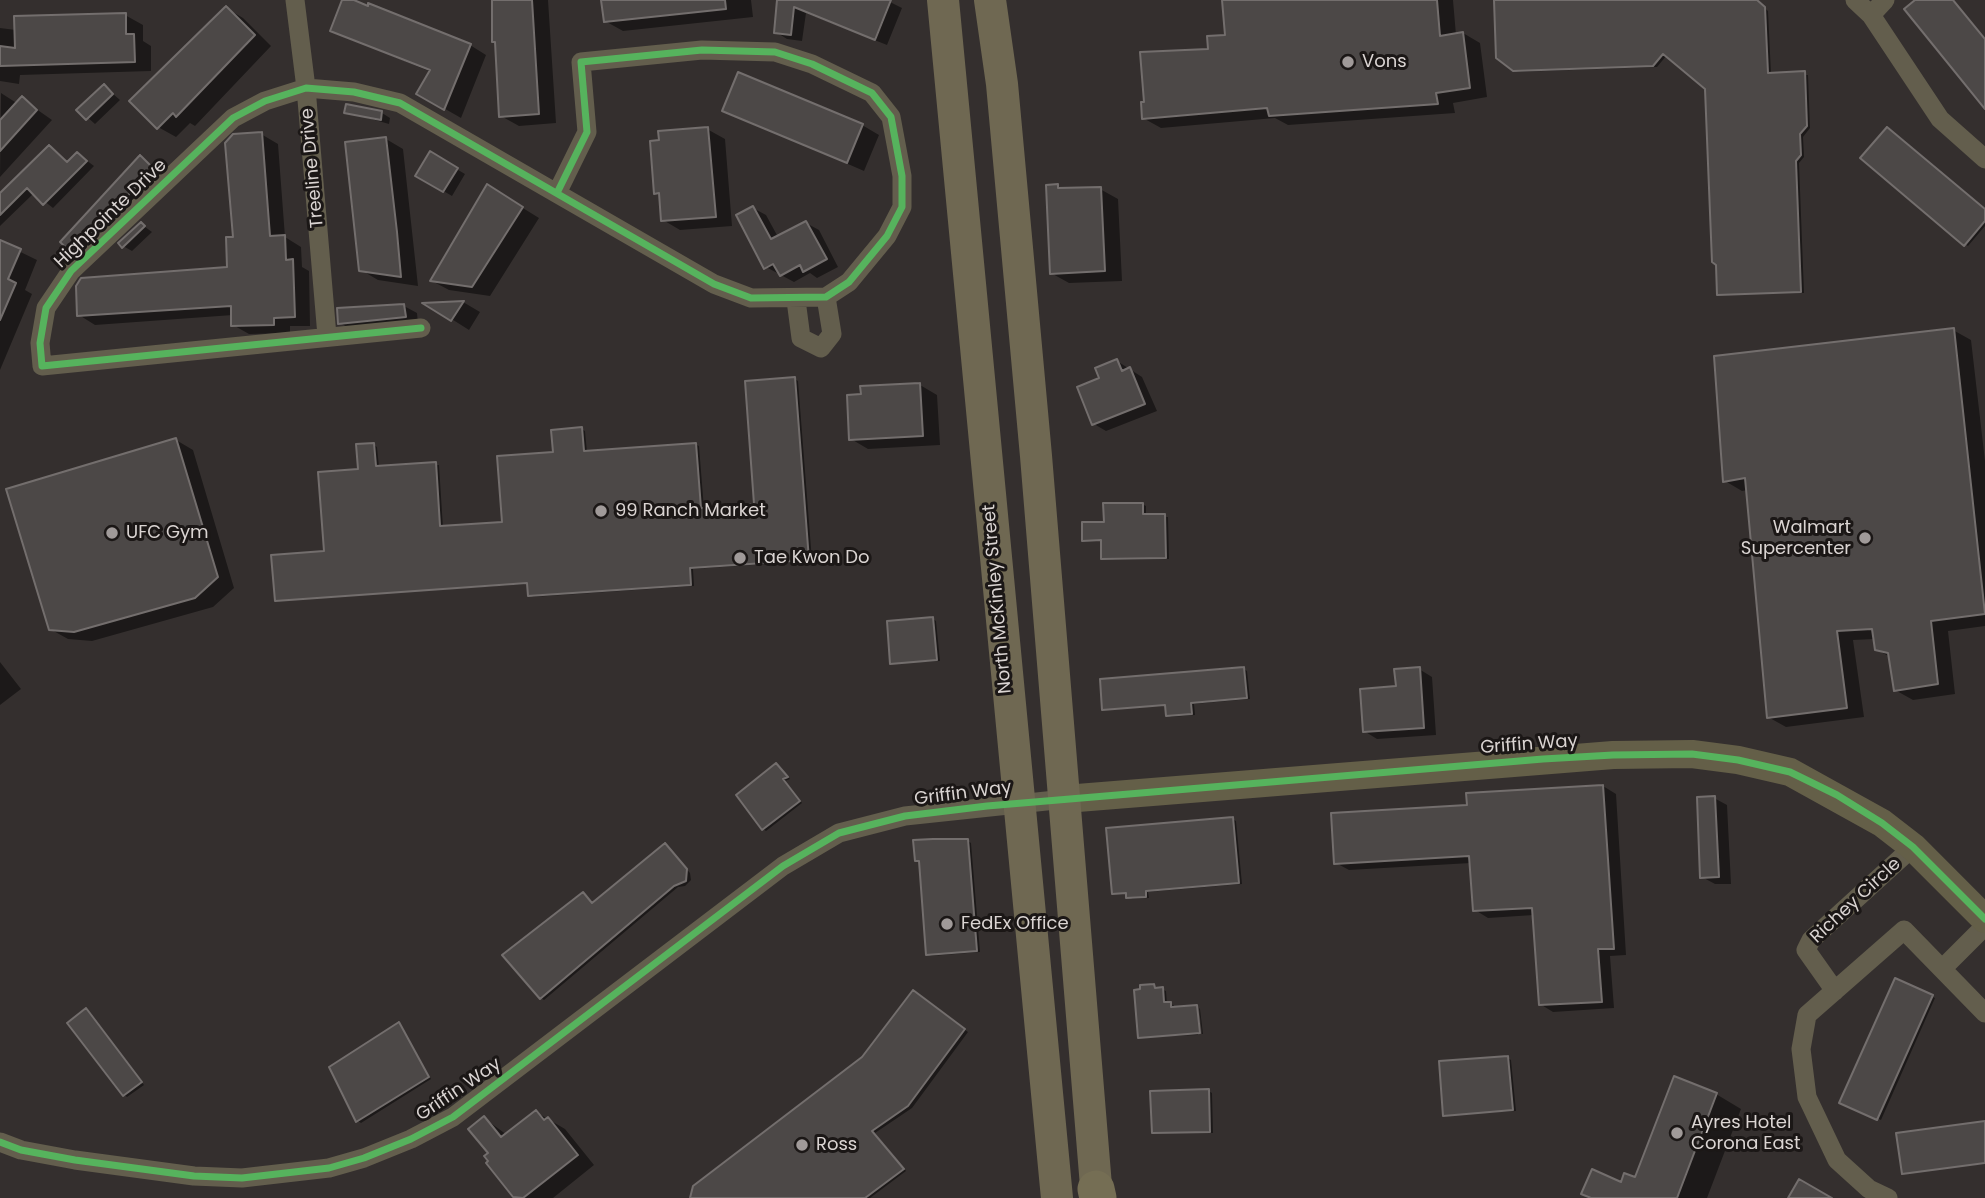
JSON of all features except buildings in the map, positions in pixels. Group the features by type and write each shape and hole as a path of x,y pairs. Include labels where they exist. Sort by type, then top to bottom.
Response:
{"main road":[{"name":"North McKinley Street","path":"943,0 1017,803 1057,1198"},
{"path":"990,0 1002,84 1097,1195"}],"street":[{"name":"Treeline Drive","path":"295,0 306,88 327,336"},
{"path":"1854,0 1871,15 1940,119 1985,159"},
{"path":"1871,15 1885,0"},
{"path":"557,194 587,132 581,62 702,50 740,50 775,52 812,64 872,93 891,117 902,176 902,207 887,236 849,282 826,297 832,334 821,348 802,338 796,300"},
{"name":"Highpointe Drive","path":"421,328 42,366 40,343 46,308 71,271 233,118 265,101 306,88 354,92 400,103 714,284 751,299 796,300 826,297"},
{"name":"Griffin Way","path":"0,1142 21,1150 75,1160 194,1176 242,1178 329,1168 364,1158 411,1139 453,1117 783,866 839,833 905,816 1017,803 1557,758 1692,754 1738,760 1790,772 1882,823 1913,847 1985,919"},
{"name":"Richey Circle","path":"1835,991 1806,950 1811,940 1913,847"},
{"path":"1942,969 1985,926"},
{"path":"1885,1197 1870,1189 1837,1160 1807,1097 1801,1049 1808,1015 1904,930 1985,1013"}],"cycle path":[{"path":"421,328 42,366 40,343 46,308 71,271 233,118 265,101 306,88 354,92 400,103 714,284 751,298 826,297 849,282 887,236 902,207 902,176 891,117 872,93 812,64 775,52 702,50 581,62 587,132 557,193"},
{"path":"0,1142 21,1150 75,1160 194,1176 242,1178 329,1168 364,1158 411,1139 453,1117 783,866 839,833 905,816 987,806 1543,759 1692,754 1738,760 1790,772 1837,795 1882,823 1913,847 1985,919"}],"place":[{"name":"Vons","path":"1348,62"},
{"name":"99 Ranch Market","path":"601,511"},
{"name":"UFC Gym","path":"112,533"},
{"name":"Walmart Supercenter","path":"1865,538"},
{"name":"Tae Kwon Do","path":"740,558"},
{"name":"FedEx Office","path":"947,924"},
{"name":"Ayres Hotel Corona East","path":"1677,1133"},
{"name":"Ross","path":"802,1145"}]}
